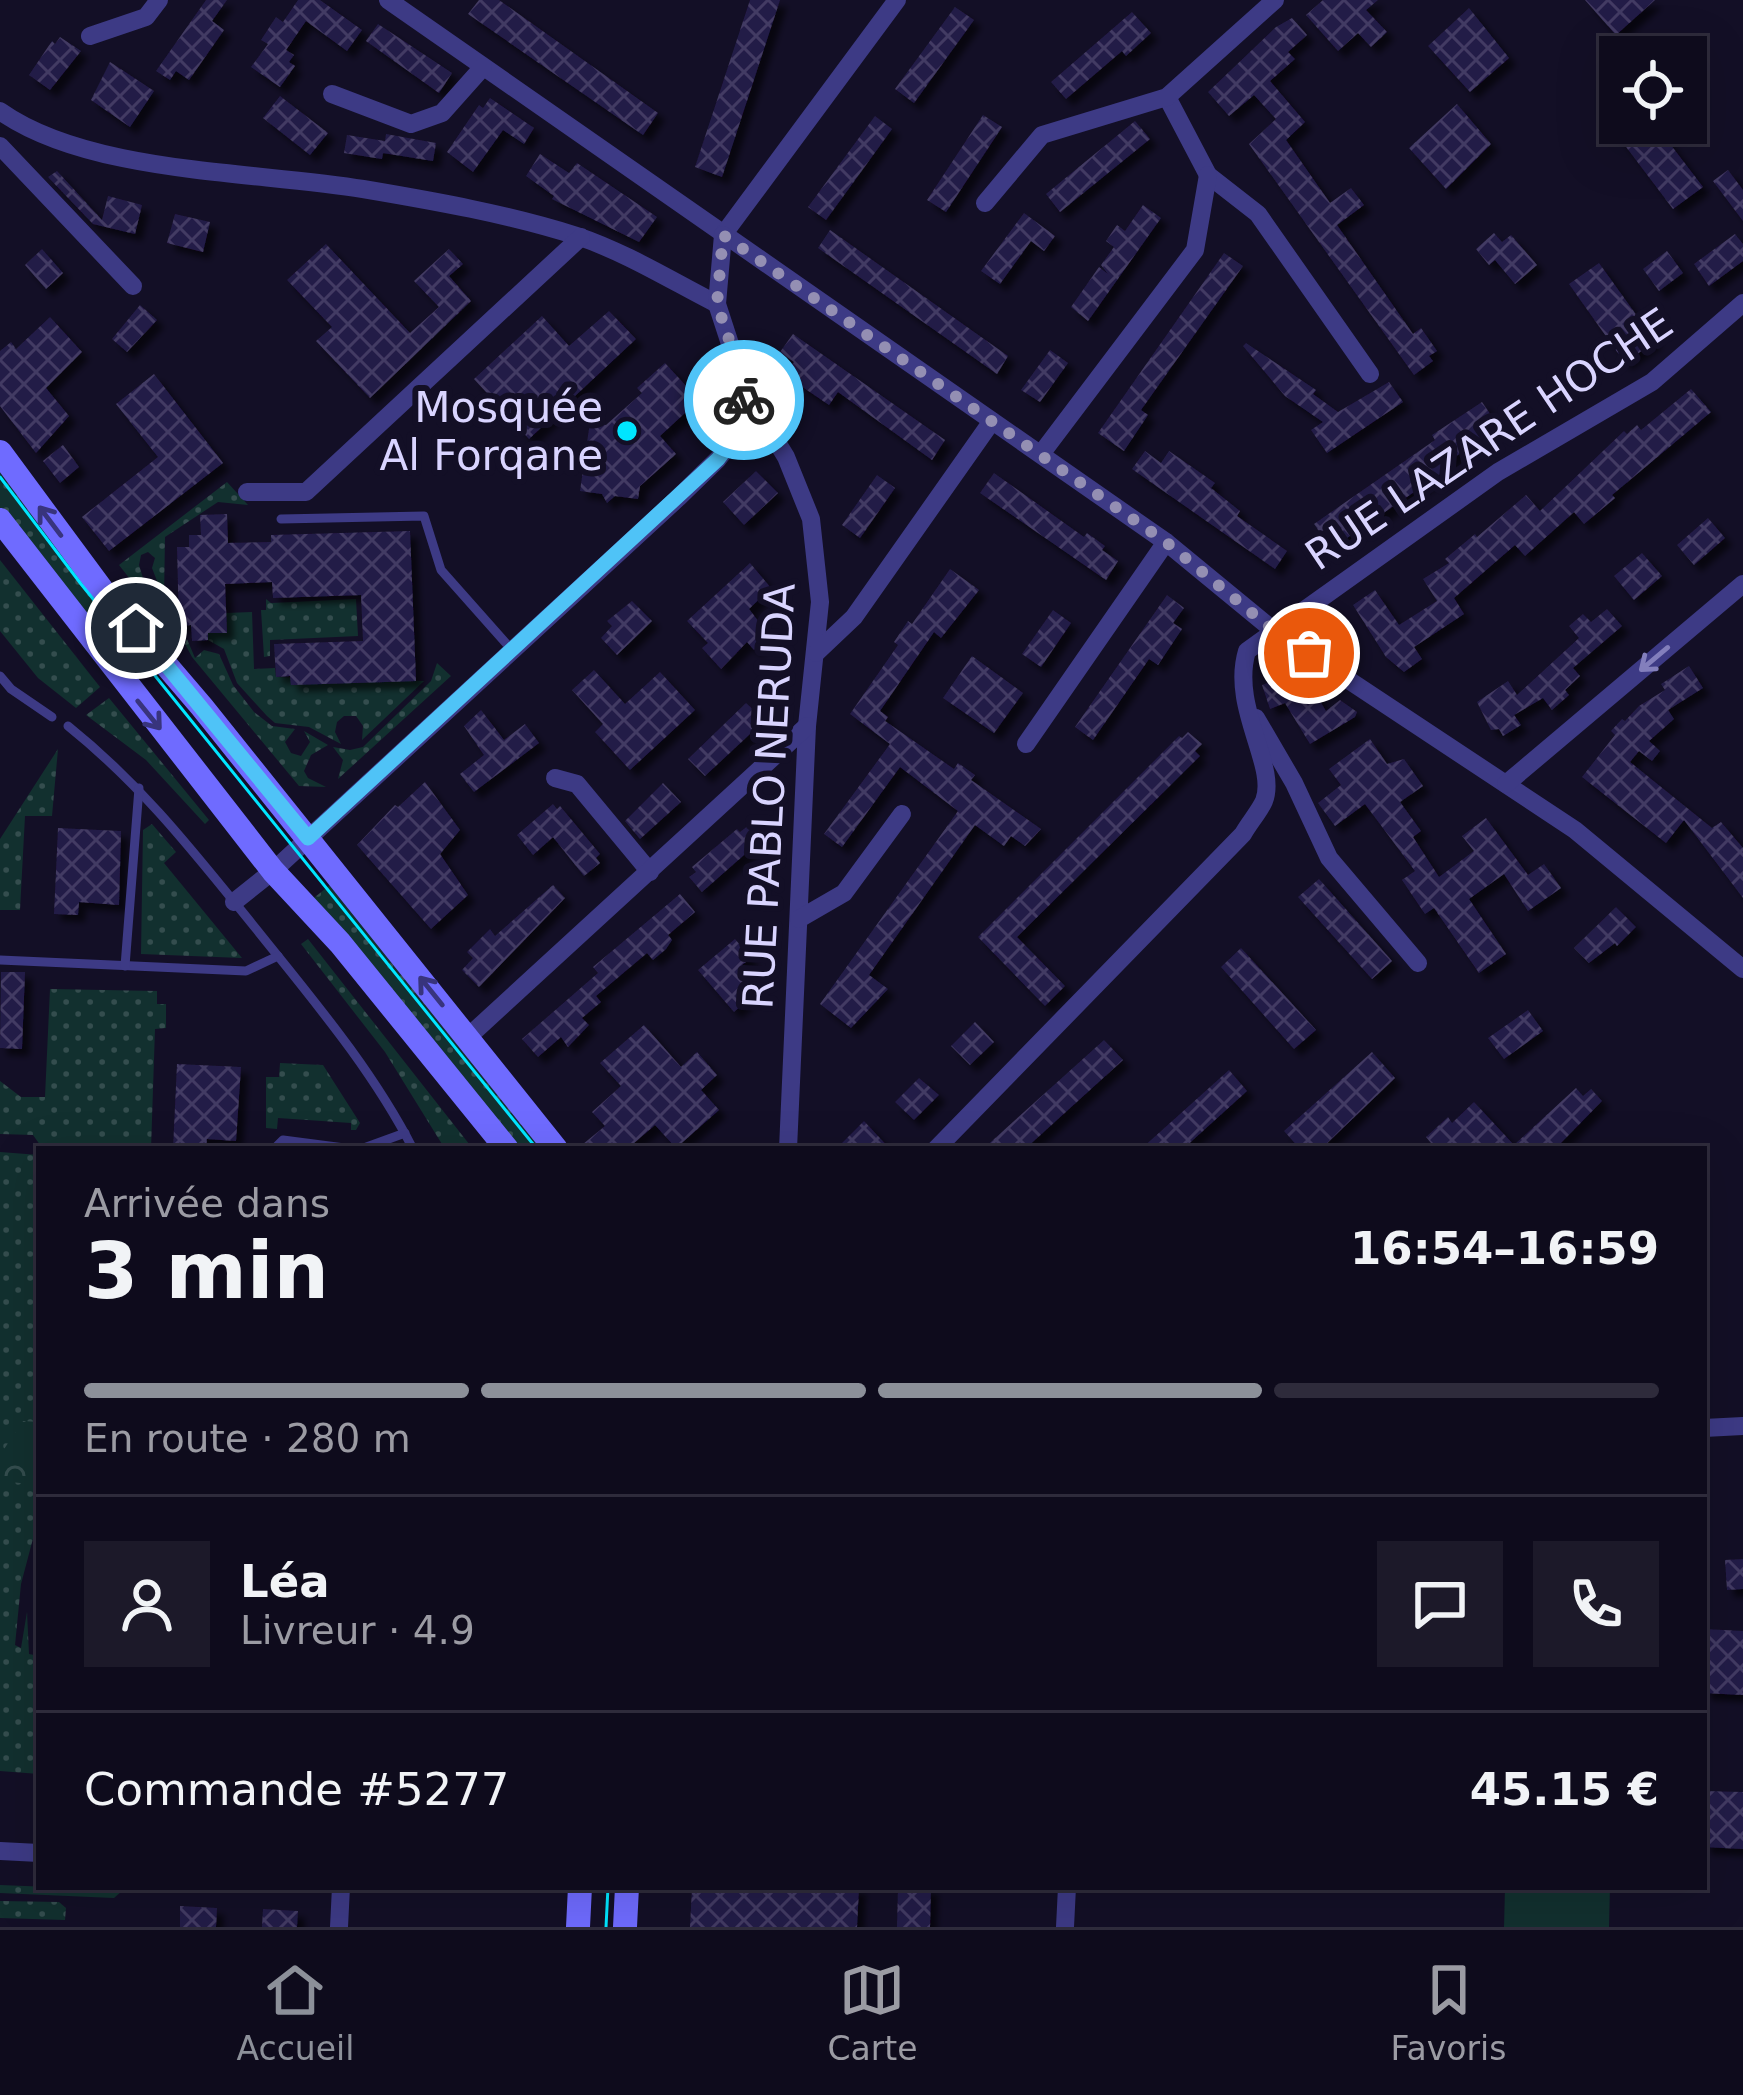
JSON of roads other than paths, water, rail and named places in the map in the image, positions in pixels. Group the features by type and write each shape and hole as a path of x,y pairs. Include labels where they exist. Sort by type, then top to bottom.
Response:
{"street":[{"path":"89,36 146,17 159,0"},
{"path":"388,0 1166,542 1273,630 1575,830 1743,969"},
{"path":"0,111 53,139 131,159 360,189 483,212 580,237 717,304 723,235 897,0"},
{"path":"985,202 1042,135 1167,97 1275,0"},
{"path":"332,94 411,124 442,112 483,67"},
{"path":"1167,97 1208,175 1258,214 1370,374"},
{"path":"0,146 133,286"},
{"path":"1041,454 1196,250 1208,175"},
{"path":"248,492 306,492 580,237"},
{"name":"RUE PABLO NERUDA","path":"717,304 746,390 786,457 811,519 820,602 807,726 788,1146"},
{"name":"RUE LAZARE HOCHE","path":"1273,630 1533,448 1586,423 1652,382 1743,304"},
{"path":"234,902 718,459 737,434 746,390"},
{"path":"816,653 854,617 992,421"},
{"path":"0,452 102,590 554,1146"},
{"path":"0,520 273,871 340,943 505,1146"},
{"path":"1026,744 1166,542"},
{"path":"1506,784 1743,584"},
{"path":"939,1146 1243,833 1264,800 1267,782 1241,693 1241,672 1247,651 1273,630"},
{"path":"1241,693 1294,783 1329,858 1418,963"},
{"path":"468,1037 807,726"},
{"path":"555,778 577,784 650,872"},
{"path":"799,919 844,893 902,814"},
{"path":"1707,1428 1743,1426"},
{"path":"0,1852 36,1853"},
{"path":"339,1927 341,1890"},
{"path":"578,1927 580,1890"},
{"path":"625,1927 626,1890"},
{"path":"1065,1927 1067,1890"}],"lane":[{"path":"281,519 424,516 441,570 512,650"},
{"path":"0,676 5,692 52,717"},
{"path":"68,726 139,788 234,902 368,1072 412,1146"},
{"path":"125,966 139,788"},
{"path":"0,960 246,971 278,956"},
{"path":"366,1146 405,1133"},
{"path":"277,1146 283,1140 332,1146"}],"tram line":[{"path":"0,477 535,1146"},
{"path":"606,1927 608,1890"}],"place":[{"name":"Mosquée Al Forqane","path":"627,431"}]}
